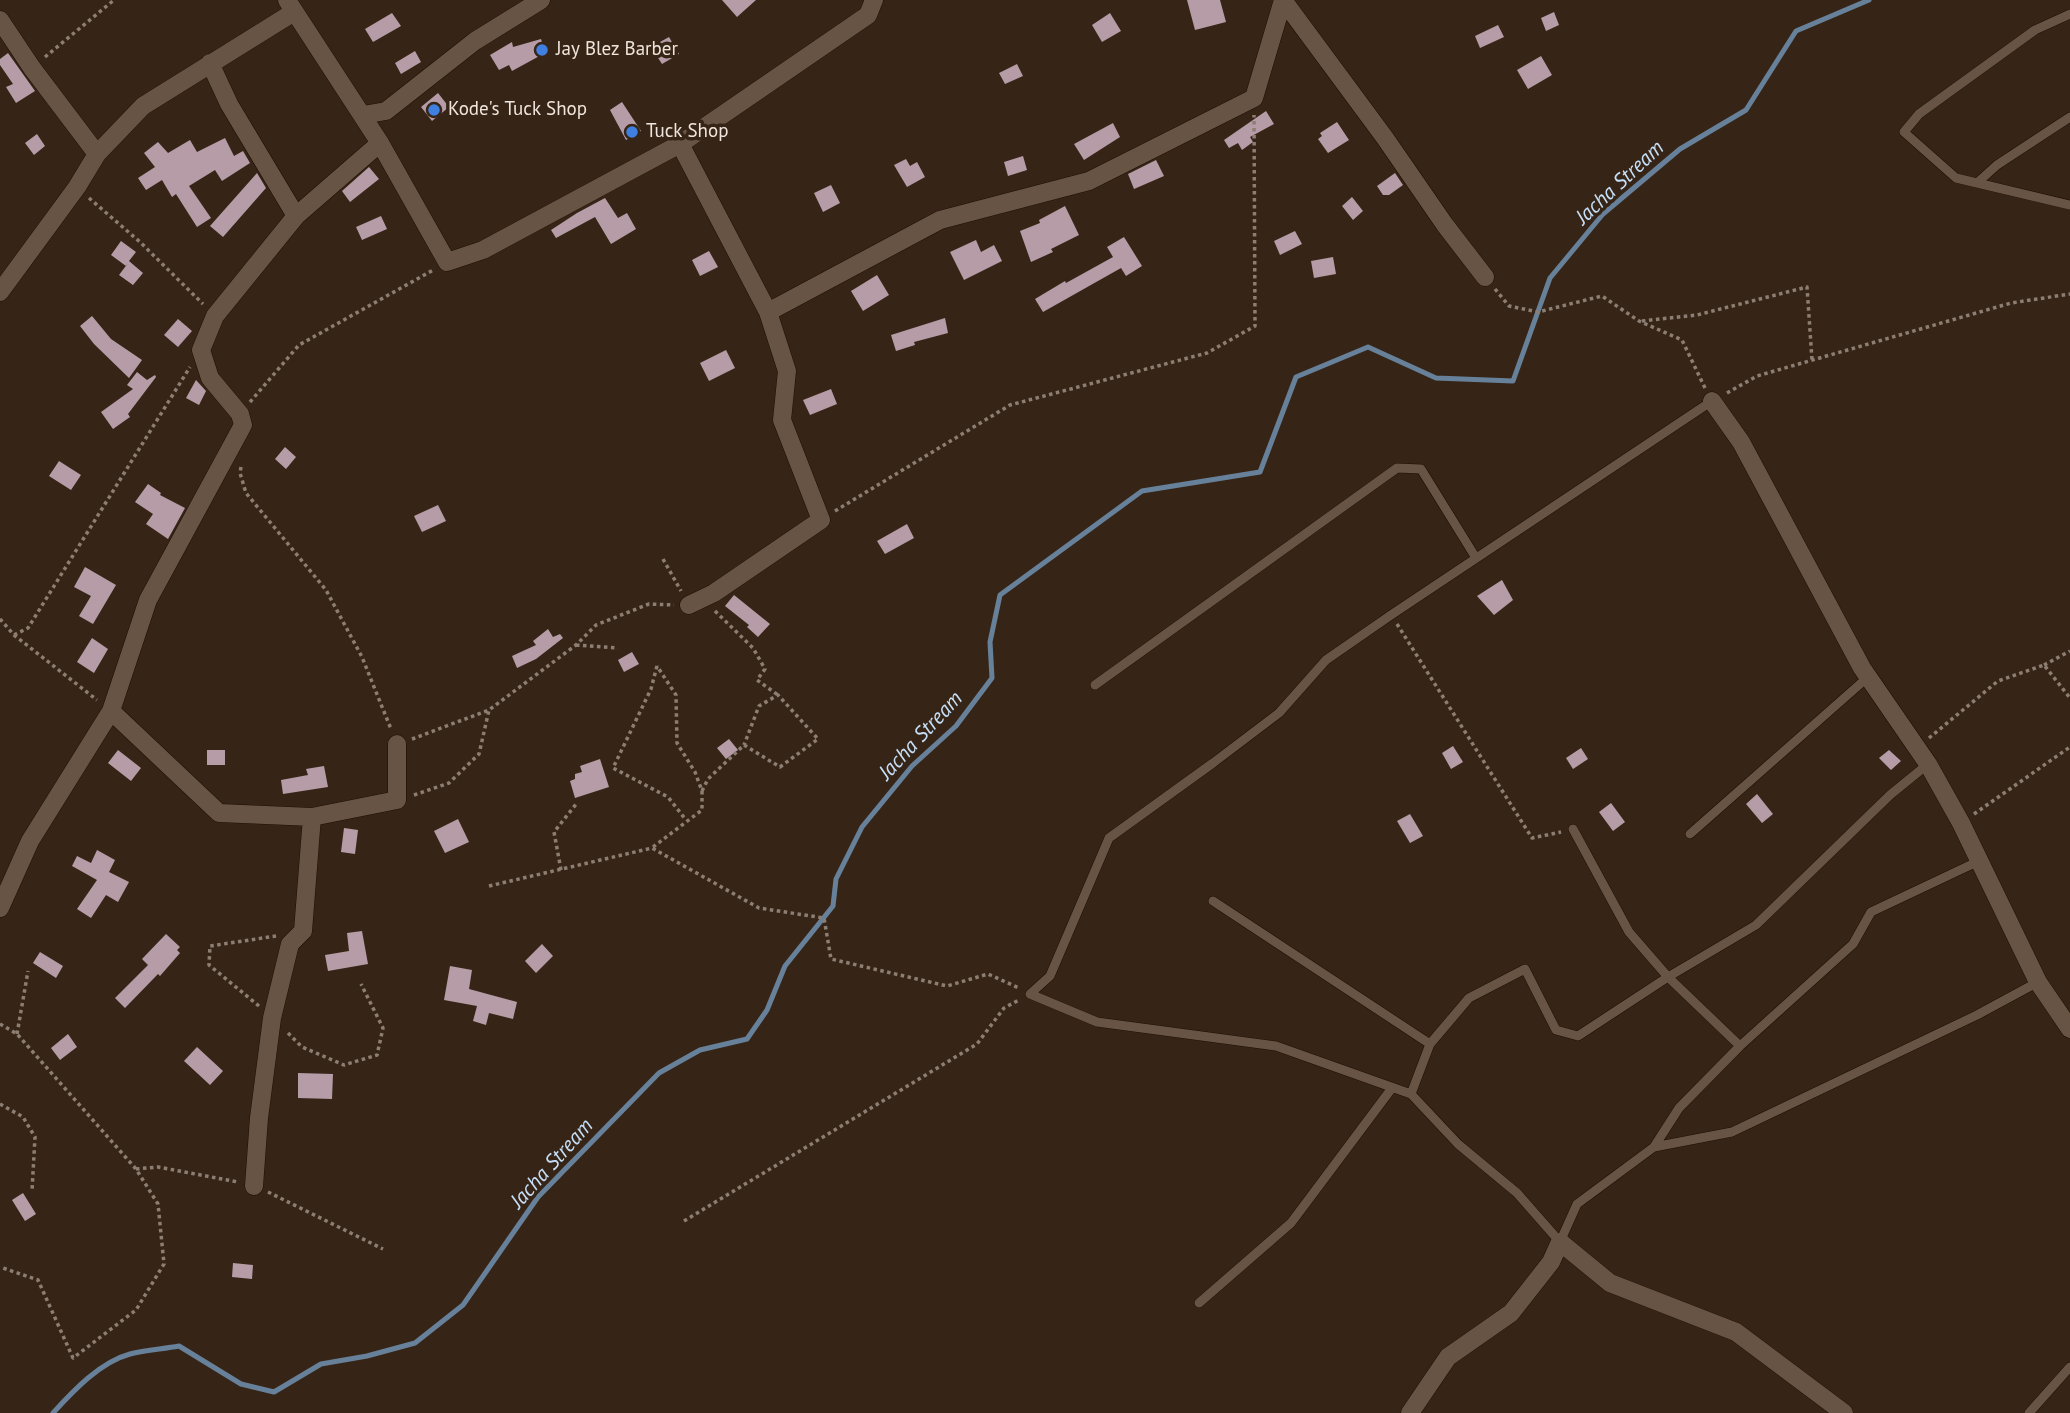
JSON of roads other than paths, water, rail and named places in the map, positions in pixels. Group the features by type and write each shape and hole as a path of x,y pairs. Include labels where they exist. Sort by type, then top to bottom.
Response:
{"street":[{"path":"363,115 386,111 475,41 541,0"},
{"path":"0,292 77,187 97,154 143,106 291,6 363,115 447,262 483,250 680,144 868,15 874,0"},
{"path":"768,312 940,220 1089,181 1254,98 1283,0 1485,277"},
{"path":"0,20 32,68 97,154"},
{"path":"210,63 229,104 296,216"},
{"path":"0,908 30,841 111,711 148,600 243,425 240,414 210,378 201,350 215,316 296,216 380,143"},
{"path":"680,144 768,312 787,370 782,420 821,520 715,593 690,605"},
{"path":"1712,401 1741,442 1868,677 1928,764 1961,823 2038,982 2070,1029"},
{"path":"111,711 219,813 312,817 397,800 397,744"},
{"path":"254,1186 259,1118 272,1018 290,944 303,931 312,817"},
{"path":"1410,1413 1448,1357 1510,1313 1551,1262 1560,1242 1610,1283 1736,1332 1844,1413"}],"lane":[{"path":"2070,14 2035,30 1919,114 1904,132 1956,178 2070,205"},
{"path":"1976,183 2070,117"},
{"path":"1712,401 1326,660 1279,713 1109,838 1050,976 1030,994 1097,1022 1276,1046 1411,1094 1458,1144 1517,1193 1560,1242 1577,1204 1654,1147 1679,1108 1740,1046 1853,944 1871,912 1979,860"},
{"path":"1095,685 1397,468 1421,469 1476,558"},
{"path":"1690,834 1868,677"},
{"path":"1411,1094 1430,1044 1469,998 1525,969 1556,1030 1578,1036 1668,977 1756,925 1890,795 1928,764"},
{"path":"1573,829 1629,932 1668,977 1740,1046"},
{"path":"1213,901 1430,1044"},
{"path":"1654,1147 1732,1132 1977,1015 2038,982"},
{"path":"1199,1303 1291,1223 1392,1088"},
{"path":"2029,1413 2070,1367"}],"waterway":[{"name":"Jacha Stream","path":"53,1413 98,1370 119,1358 136,1353 179,1346 241,1384 274,1392 321,1364 367,1356 415,1343 463,1305 538,1197 659,1073 700,1050 747,1039 767,1010 785,966 833,906 836,879 862,827 912,766 956,726 992,678 990,642 1000,595 1142,491 1260,472 1296,377 1368,347 1436,378 1513,381 1550,278 1603,214 1680,149 1746,110 1796,31 1869,0"}],"place":[{"name":"Jay Blez Barber","path":"542,50"},
{"name":"Kode's Tuck Shop","path":"434,110"},
{"name":"Tuck Shop","path":"632,132"}]}
